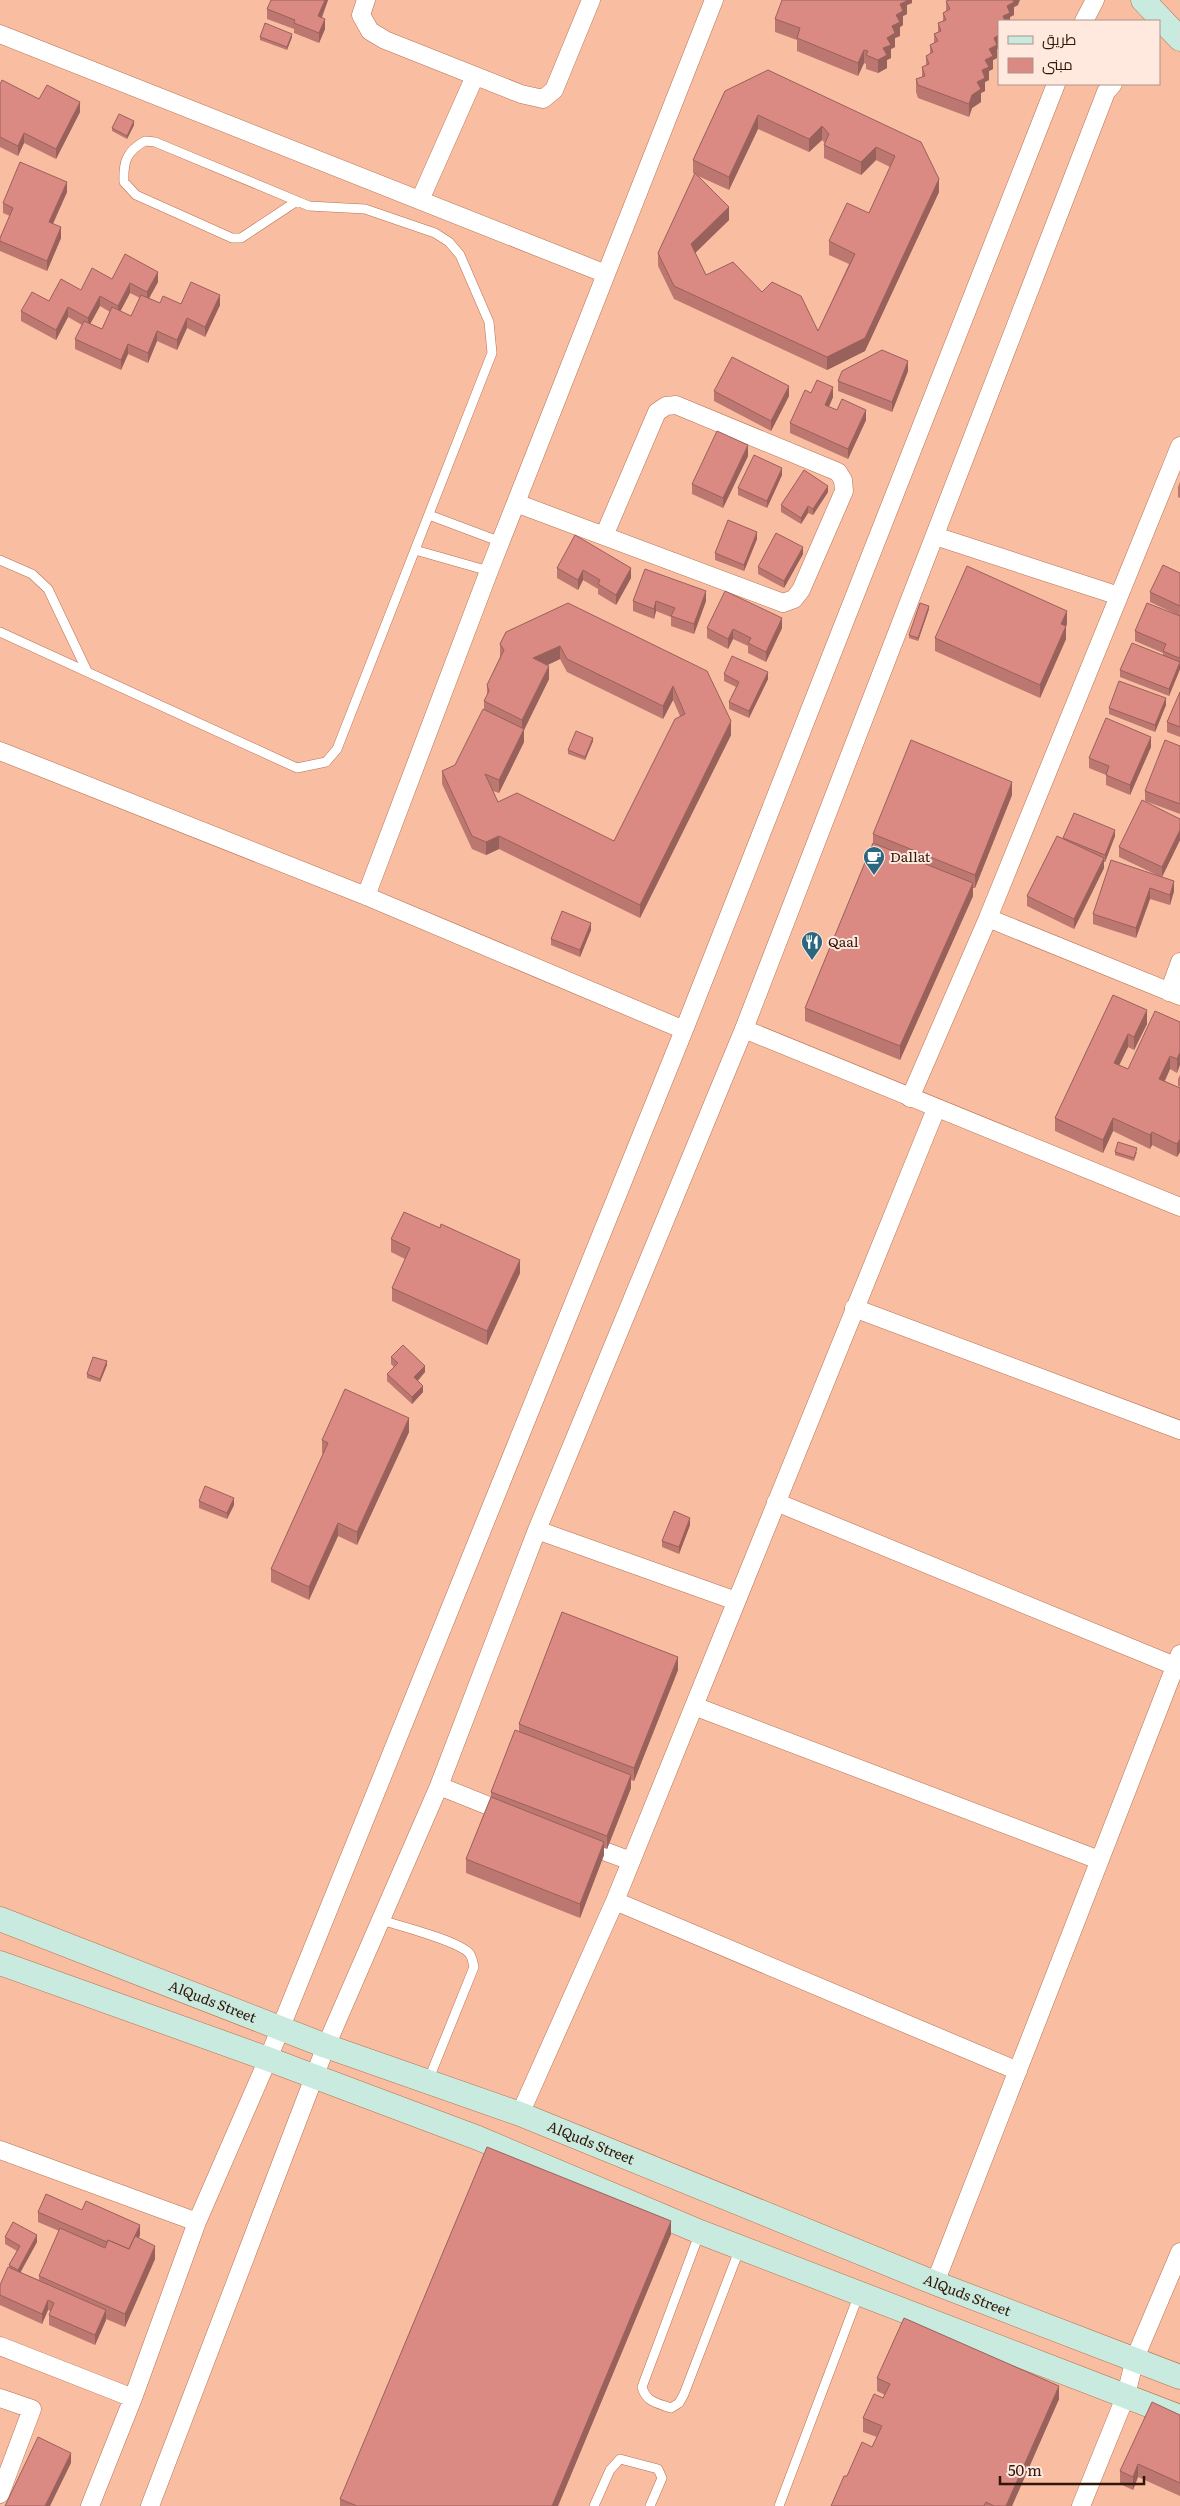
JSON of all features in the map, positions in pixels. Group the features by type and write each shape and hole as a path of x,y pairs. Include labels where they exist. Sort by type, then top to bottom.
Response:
{"street":[{"path":"366,0 361,15 370,31 385,40 521,94 543,99 554,90 590,0"},
{"path":"366,896 489,571 714,0"},
{"path":"1085,20 1095,0"},
{"path":"1143,0 1159,20"},
{"path":"1160,22 1168,32"},
{"path":"0,34 606,274"},
{"path":"420,200 475,76"},
{"path":"90,2506 133,2398 197,2222 268,2059 684,1030 1056,85"},
{"path":"150,2506 316,2077 326,2046 439,1786 537,1530 744,1029 1106,92 1112,85"},
{"path":"516,503 604,536 783,603 794,599 801,590 844,491 843,480 838,472 676,405 666,406 657,412 604,536"},
{"path":"910,1098 988,918 1180,446"},
{"path":"935,536 1119,596"},
{"path":"0,751 366,896 684,1030"},
{"path":"988,918 1175,994 1180,962"},
{"path":"744,1029 1180,1207"},
{"path":"520,2114 615,1901 936,1109"},
{"path":"854,1308 1180,1430"},
{"path":"776,1502 1178,1660 935,2283"},
{"path":"537,1530 736,1601"},
{"path":"694,1706 1100,1860"},
{"path":"439,1786 529,1822"},
{"path":"564,1836 631,1861"},
{"path":"615,1901 1018,2071"},
{"name":"AlQuds Street","path":"0,1919 326,2046 520,2114 935,2283 1180,2377"},
{"path":"0,1963 268,2059 478,2138 740,2248 1180,2417"},
{"path":"0,2150 197,2222"},
{"path":"1081,2506 1126,2395 1134,2358 1180,2252"},
{"path":"0,2346 133,2398"},
{"path":"0,2398 32,2409 0,2494"}],"lane":[{"path":"0,632 297,768 326,762 337,749 492,353 489,322 460,255 449,242 435,232 365,209 309,206 297,200 155,142 145,141 128,152 125,159 124,182 136,195 232,238 241,238 297,200"},
{"path":"429,515 501,542"},
{"path":"416,550 489,571"},
{"path":"0,560 32,574 48,589 87,671"},
{"path":"381,1920 441,1939 469,1953 472,1960 474,1967 428,2082"},
{"path":"700,2232 642,2387 644,2395 650,2401 670,2408 679,2403 740,2248"},
{"path":"779,2506 859,2294"},
{"path":"594,2506 610,2470 620,2459 658,2469 662,2478 650,2506"}],"building":[{"path":"271,0 325,0 318,16 325,19 319,33 294,23 295,20 267,9"},
{"path":"782,0 907,1 900,4 903,11 896,15 900,22 892,26 895,33 887,38 891,45 883,48 887,55 878,60 866,55 868,51 864,50 858,63 797,38 800,28 775,19"},
{"path":"1013,0 1014,2 1007,6 1010,13 1003,16 1005,20 998,20 998,36 994,38 997,45 989,49 993,56 985,60 989,67 982,70 985,78 977,82 981,89 972,95 969,104 918,85 916,79 925,76 922,67 929,64 926,56 933,52 930,45 938,41 934,34 941,31 938,23 946,20 943,13 950,9 946,1"},
{"path":"265,23 292,34 287,47 260,37"},
{"path":"768,70 921,142 939,179 865,338 827,357 674,286 658,253 695,173 729,207 691,244 706,275 733,262 762,292 772,282 801,296 818,331 855,254 829,241 847,203 869,213 895,156 876,147 861,162 824,145 829,134 822,126 809,139 758,115 729,177 693,160 725,91"},
{"path":"2,80 39,99 47,85 80,102 56,149 24,133 18,146 0,137 0,84"},
{"path":"119,114 134,121 127,136 112,128"},
{"path":"20,162 67,182 49,222 61,227 47,261 0,241 13,208 3,203"},
{"path":"125,254 158,272 147,292 130,283 118,306 100,296 88,318 68,307 56,330 21,311 32,292 49,301 61,279 81,290 92,268 112,279"},
{"path":"191,282 220,295 205,327 187,318 177,340 157,331 148,353 128,344 121,360 75,339 84,321 102,329 112,307 131,316 141,295 160,303 163,296 181,304"},
{"path":"882,350 908,361 892,402 838,381 842,371"},
{"path":"732,357 789,386 771,421 714,391"},
{"path":"817,380 833,387 825,405 837,410 842,399 866,410 848,449 790,423 805,390 811,393"},
{"path":"717,431 748,445 723,498 692,484"},
{"path":"754,455 782,468 767,501 738,488"},
{"path":"804,470 828,486 813,509 808,506 801,518 781,505"},
{"path":"728,520 757,532 744,565 715,553"},
{"path":"776,533 803,547 784,581 758,567"},
{"path":"575,535 631,568 616,595 598,584 600,580 583,570 578,580 557,568"},
{"path":"1163,565 1180,573 1180,606 1150,592"},
{"path":"967,566 1067,611 1061,624 1066,626 1040,685 935,638"},
{"path":"645,569 706,591 694,624 671,616 675,608 656,601 654,609 633,601"},
{"path":"725,591 782,618 766,652 748,643 751,638 733,629 728,639 707,628"},
{"path":"568,603 707,671 731,721 640,905 499,836 486,842 472,836 442,771 455,765 483,709 524,729 499,780 485,774 498,802 517,793 614,841 675,719 685,714 673,686 663,706 567,659 560,646 533,658 549,666 522,720 484,701 489,691 487,685 504,650 500,644 506,632"},
{"path":"920,603 929,606 918,638 909,635"},
{"path":"1147,603 1180,616 1179,658 1163,651 1166,644 1135,631"},
{"path":"1132,643 1180,662 1169,689 1120,670"},
{"path":"732,656 768,672 749,711 729,702 739,682 724,674"},
{"path":"1119,681 1166,698 1155,725 1109,708"},
{"path":"1180,692 1180,727 1167,722"},
{"path":"1106,718 1151,737 1130,785 1106,775 1109,766 1089,758"},
{"path":"576,731 593,738 585,757 568,750"},
{"path":"911,740 1012,782 975,875 873,834"},
{"path":"1165,740 1180,746 1180,804 1145,791"},
{"path":"1142,800 1180,819 1180,830 1162,867 1119,847"},
{"path":"1074,813 1115,830 1105,855 1063,838"},
{"path":"1057,836 1104,858 1074,919 1027,896"},
{"path":"873,843 973,883 900,1046 805,1008"},
{"path":"1111,860 1174,881 1170,895 1150,888 1136,928 1093,914"},
{"path":"562,911 591,923 580,950 551,939"},
{"path":"1113,995 1147,1010 1134,1037 1128,1034 1114,1063 1128,1069 1155,1011 1180,1022 1180,1052 1177,1059 1170,1056 1159,1079 1180,1088 1180,1139 1177,1144 1152,1132 1150,1135 1113,1118 1103,1140 1055,1118"},
{"path":"1118,1142 1137,1148 1134,1158 1115,1152"},
{"path":"404,1212 440,1228 441,1224 520,1260 487,1331 392,1288 410,1248 391,1239"},
{"path":"403,1345 425,1366 414,1377 423,1386 412,1397 387,1374 398,1363 391,1357"},
{"path":"93,1357 107,1361 100,1379 87,1374"},
{"path":"345,1389 409,1418 357,1532 338,1523 309,1587 271,1569 328,1443 322,1440"},
{"path":"205,1486 234,1498 227,1513 199,1501"},
{"path":"674,1511 690,1518 679,1547 662,1541"},
{"path":"562,1612 678,1657 634,1768 519,1724"},
{"path":"515,1730 631,1775 607,1836 491,1792"},
{"path":"491,1797 604,1842 580,1904 466,1859"},
{"path":"487,2147 671,2221 552,2506 357,2506 340,2499"},
{"path":"46,2194 82,2210 86,2201 140,2225 129,2249 108,2240 107,2242 38,2212"},
{"path":"13,2222 37,2235 18,2270 9,2265 20,2246 5,2237"},
{"path":"60,2228 105,2248 108,2240 129,2249 135,2236 155,2246 125,2314 39,2276"},
{"path":"8,2267 106,2310 95,2335 49,2315 54,2303 48,2300 42,2314 0,2295 0,2285"},
{"path":"904,2318 1059,2386 1006,2506 994,2506 986,2502 984,2506 831,2506 862,2442 872,2447 882,2426 863,2418 874,2394 883,2398 890,2384 877,2378"},
{"path":"1152,2402 1180,2415 1180,2483 1138,2464 1133,2477 1120,2471"},
{"path":"38,2437 71,2453 45,2506 5,2506"}],"place":[{"name":"Dallat","path":"874,876"},
{"name":"Qaal","path":"812,961"}]}
